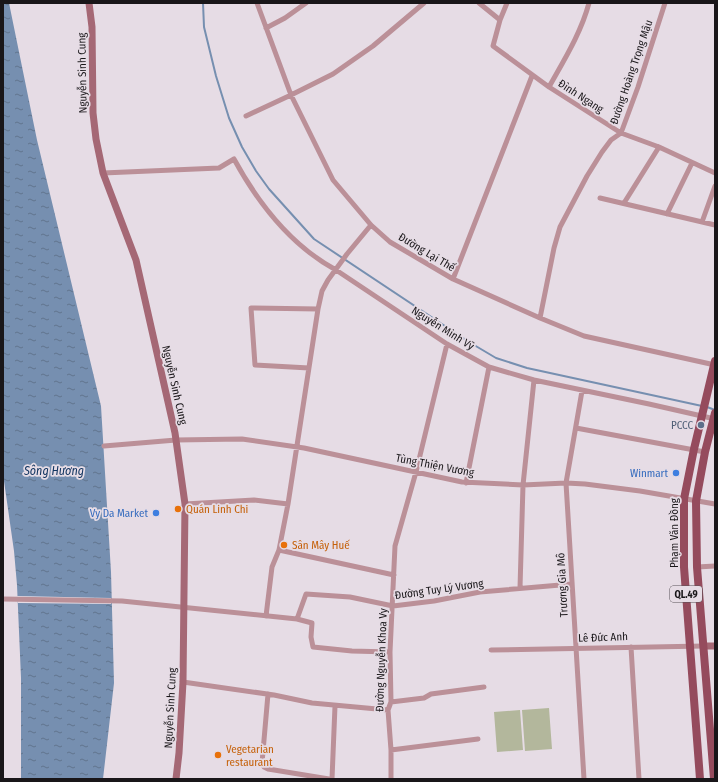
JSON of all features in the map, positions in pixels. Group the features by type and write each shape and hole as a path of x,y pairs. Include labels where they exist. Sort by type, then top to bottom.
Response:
{"main road":[{"name":"Nguyễn Sinh Cung","path":"89,3 92,27 93,113 96,139 103,173 136,260 176,440 185,504 183,682 176,779"},
{"name":"Phạm Văn Đồng","path":"700,779 684,567 684,498 703,410 715,364"},
{"name":"Phạm Văn Đồng","path":"714,779 697,567 696,501 705,452 715,417"},
{"name":"Lê Đức Anh","path":"704,646 715,646"}],"street":[{"name":"Đường Lại Thế","path":"257,3 291,95 333,180 372,225 390,242 453,279 540,318 590,337 715,364"},
{"path":"266,28 285,18 306,3"},
{"path":"246,116 333,74 355,60 424,3"},
{"path":"479,3 500,20 507,3"},
{"path":"549,87 574,42 586,15 589,3"},
{"name":"Đường Hoàng Trọng Mậu","path":"540,318 554,248 560,227 587,176 602,152 611,140 620,133 638,87 665,3"},
{"name":"Đình Ngang","path":"500,20 494,46 532,76 620,133 659,147 715,173"},
{"path":"453,279 532,76"},
{"path":"624,203 659,147"},
{"name":"Nguyễn Minh Vỹ","path":"103,173 219,168 234,159 257,198 285,230 321,262 336,270 447,344 489,367 534,380 582,391 649,404 703,410 715,417"},
{"path":"667,214 692,163"},
{"path":"702,222 715,186"},
{"path":"600,198 715,225"},
{"path":"266,616 272,567 279,550 288,504 308,368 322,291 339,264 372,225"},
{"path":"308,368 255,365 251,308 318,310"},
{"name":"Đường Nguyễn Khoa Vy","path":"391,779 391,750 388,710 391,702 390,652 395,546 416,472 447,344"},
{"path":"466,483 489,367"},
{"path":"520,588 523,485 534,380"},
{"name":"Trương Gia Mô","path":"582,391 566,483 584,779"},
{"path":"576,428 705,452"},
{"name":"Tùng Thiện Vương","path":"104,446 176,440 242,439 296,447 466,483 523,485 566,483 640,491 715,504"},
{"path":"185,504 254,500 288,504"},
{"path":"279,550 394,575"},
{"path":"697,567 715,566"},
{"name":"Đường Tuy Lý Vương","path":"297,619 306,594 350,597 393,606 434,601 480,592 572,584"},
{"path":"3,599 122,601 184,606 297,619 312,623 311,637 313,647 352,651 390,652"},
{"name":"Lê Đức Anh","path":"491,650 704,646"},
{"path":"631,647 639,779"},
{"path":"183,682 293,698 312,703 388,710"},
{"path":"391,702 424,698 431,694 484,687"},
{"path":"268,694 262,763 264,767 268,769 330,779 336,706"},
{"path":"391,750 478,739"}],"green space":[{"path":"549,708 552,749 525,751 522,710"},
{"path":"520,710 523,750 497,752 494,712"}],"water":[{"name":"Sông Hương","path":"3,3 9,3 37,140 101,406 111,572 114,683 103,779 21,779 21,678 17,585 14,551 3,474"}],"pier":[{"path":"17,596 111,598 111,604 18,603"}],"waterway":[{"path":"203,3 204,27 216,76 229,118 242,147 256,171 269,189 314,239 469,342 496,358 527,368 702,406"},
{"path":"707,407 715,410"}],"place":[{"name":"PCCC","path":"701,425"},
{"name":"Winmart","path":"676,473"},
{"name":"Quán Linh Chi","path":"178,509"},
{"name":"Vy Da Market","path":"156,513"},
{"name":"Sân Mây Huế","path":"284,545"},
{"name":"Vegetarian restaurant","path":"218,755"}]}
